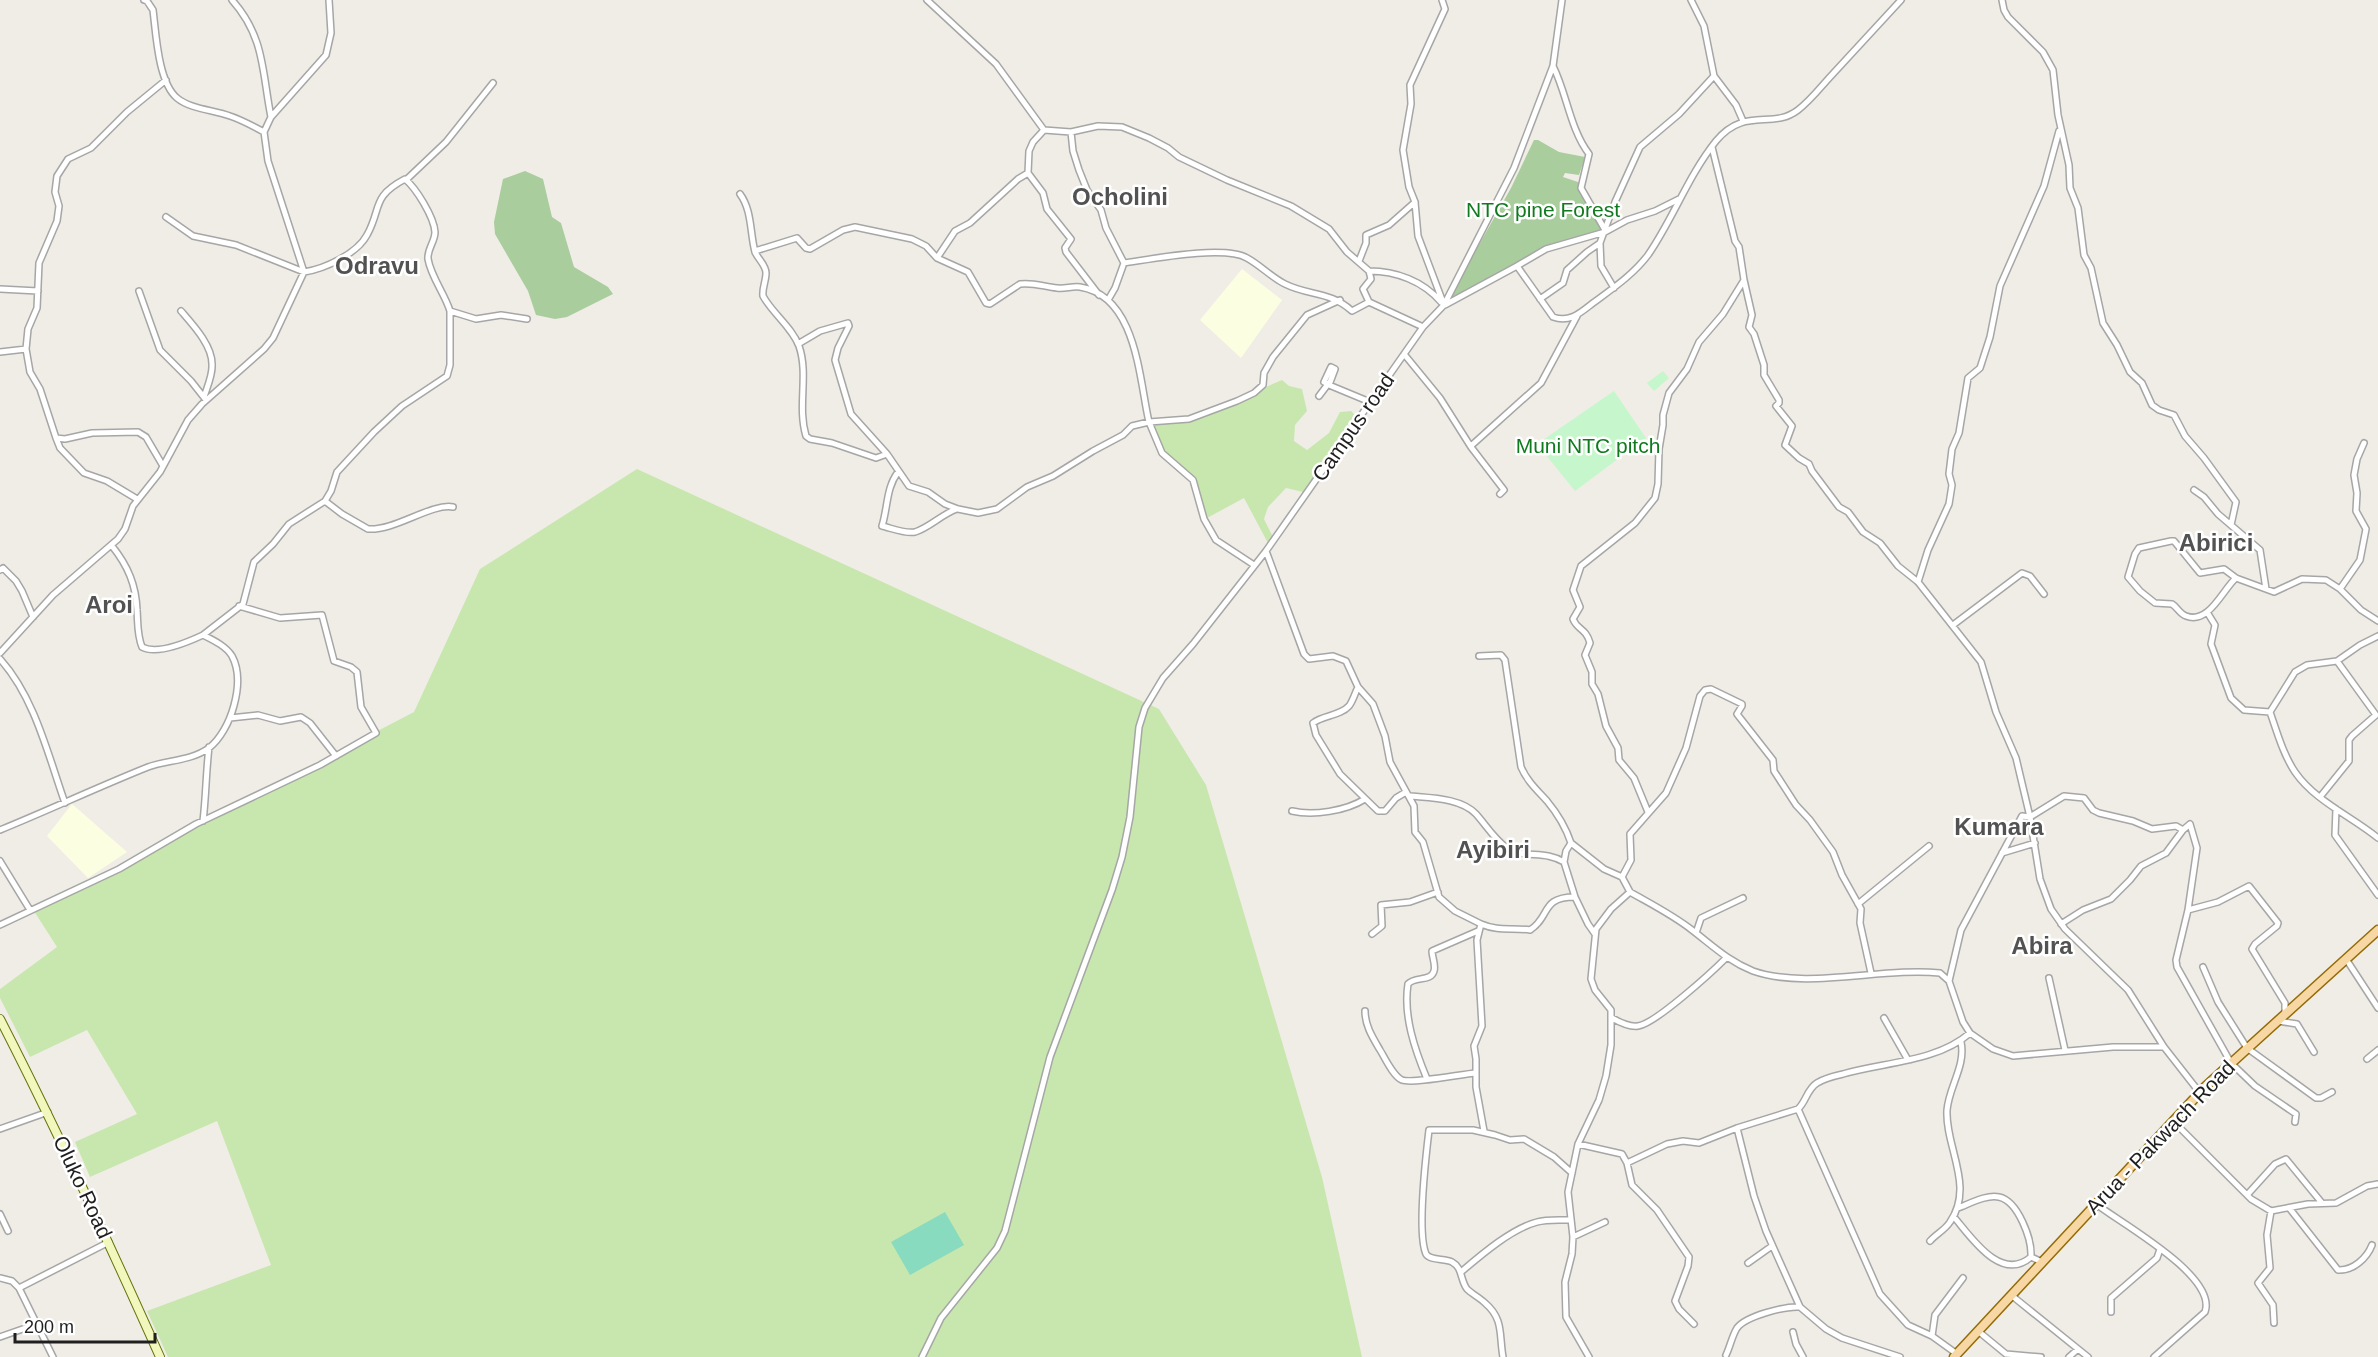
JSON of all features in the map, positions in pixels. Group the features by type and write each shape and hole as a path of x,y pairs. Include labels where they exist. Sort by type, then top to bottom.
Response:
{"main road":[{"name":"Arua - Pakwach Road","path":"1956,1355 2200,1093 2378,930"},
{"name":"Oluko Road","path":"0,1019 48,1112 160,1357"}],"street":[{"path":"144,0 153,10 166,80 172,92 184,102 230,116 264,132"},
{"path":"232,0 252,27 258,40 271,117"},
{"path":"0,653 53,595 112,546 124,529 138,499 163,466 188,420 205,399 269,343 276,333 304,272 268,161 264,132 271,117 326,55 331,33 329,0"},
{"path":"927,0 996,64 1044,130 1071,132 1110,125 1122,127 1149,138 1189,162 1291,206 1329,229 1347,252 1369,271 1372,276 1364,289 1369,302 1423,327"},
{"path":"1442,0 1445,9 1410,85 1411,104 1403,150 1415,202 1418,236 1444,305"},
{"path":"1444,305 1514,168 1553,66 1562,0"},
{"path":"1691,0 1704,26 1714,76 1736,105 1743,121"},
{"path":"1517,266 1553,316 1562,320 1578,314 1614,288 1647,256 1712,147 1727,130 1743,121 1773,119 1800,109 1901,0"},
{"path":"2002,0 2008,17 2043,52 2052,65 2060,126 2069,165 2070,188 2078,208 2084,255 2091,268 2103,323 2130,372 2140,382 2152,405 2174,415 2185,436 2236,502 2231,525"},
{"path":"1553,66 1564,90 1576,132 1589,154 1581,188 1605,232"},
{"path":"1614,288 1601,266 1600,243 1615,202 1640,147 1679,114 1714,76"},
{"path":"138,499 107,481 84,473 60,448 40,389 30,372 26,349 28,329 37,308 39,263 57,221 59,206 55,192 56,180 60,171 71,157 91,148 127,112 166,80"},
{"path":"166,217 193,236 236,244 304,272 325,266 360,243 367,235 380,198 406,180 446,142 493,83"},
{"path":"1918,582 1928,550 1949,504 1952,485 1949,474 1952,449 1959,433 1968,378 1980,368 1990,337 2000,286 2044,186 2060,126"},
{"path":"1044,130 1033,142 1029,151 1028,173 1043,193 1047,209 1071,239 1065,248 1066,252 1100,295"},
{"path":"1071,132 1073,151 1087,190 1101,210 1106,228 1125,263"},
{"path":"1712,147 1723,198 1738,247 1752,315 1749,327 1754,334 1764,365 1764,375 1779,400 1776,406 1792,426 1785,445 1809,464 1839,507 1848,512 1863,532 1880,543 1898,566 1918,582 1982,665 1996,712 2014,751 2030,817 2042,888 2051,909 2061,924 2124,985 2164,1047 2200,1093"},
{"path":"937,258 955,231 970,223 1018,179 1028,173"},
{"path":"112,546 130,573 136,601 136,624 142,647 148,650 181,645 203,635 244,601 254,562 270,548 289,524 325,501 337,472 374,432 402,406 447,376 450,365 450,311 429,261 428,251 435,235 434,227 424,203 406,180"},
{"path":"740,194 748,206 748,221 755,251 765,269 763,296 798,344 804,375 802,405 806,436 876,458 887,454"},
{"path":"1444,305 1546,249 1605,232 1627,220 1655,211 1679,199"},
{"path":"1359,261 1366,243 1366,235 1389,225 1415,202"},
{"path":"755,251 797,238 806,248 813,248 843,230 855,227 919,241 937,258 968,272 983,301 990,304 1020,284 1026,283 1059,288 1080,287 1108,300 1120,316 1130,336 1149,422 1162,453 1193,480 1204,519 1216,540 1254,566"},
{"path":"1540,299 1563,283 1567,270 1600,243"},
{"path":"1125,263 1204,253 1236,253 1247,257 1285,284 1340,300 1352,311 1369,302"},
{"path":"1108,300 1125,263"},
{"path":"1369,271 1388,272 1406,278 1431,290 1444,305"},
{"path":"1648,812 1634,778 1619,760 1618,748 1606,726 1598,694 1592,684 1592,672 1585,655 1590,643 1584,630 1577,626 1573,619 1580,607 1574,583 1584,562 1635,523 1655,498 1663,415 1669,393 1687,369 1699,342 1723,314 1744,280"},
{"path":"0,289 38,291"},
{"path":"139,291 160,350 205,399"},
{"path":"798,344 820,331 848,323 849,326 835,360 849,409 858,424 887,454 909,486 928,492 957,509 978,513 998,509 1027,487 1053,476 1123,435 1132,426 1149,422 1177,422 1190,419 1254,393 1263,385 1264,373 1273,357 1307,315 1340,300"},
{"name":"Campus road","path":"922,1357 941,1318 997,1248 1005,1231 1050,1058 1122,857 1130,817 1139,727 1153,693 1266,551 1423,327 1444,305"},
{"path":"181,311 200,336 212,361 205,399"},
{"path":"450,311 476,319 501,315 527,319"},
{"path":"1472,445 1541,383 1578,314"},
{"path":"0,352 26,349"},
{"path":"1404,354 1440,398 1471,447 1504,490 1500,494"},
{"path":"1319,396 1328,384 1324,382 1331,367 1335,369 1329,385 1370,402"},
{"path":"56,438 65,439 92,433 138,432 146,437 163,466"},
{"path":"2340,590 2358,564 2366,529 2356,511 2357,493 2354,475 2357,459 2364,443"},
{"path":"898,472 890,487 887,511 882,526 908,532 915,531 945,513 957,509"},
{"path":"2194,490 2260,550 2266,590"},
{"path":"325,501 368,529 408,520 440,506 453,507"},
{"path":"2236,578 2230,583 2220,600 2207,612 2199,616 2188,617 2172,604 2155,603 2128,577 2137,550 2141,547 2147,548 2153,543 2174,541 2200,573 2224,569 2236,578 2274,592 2296,581 2309,578 2326,580 2361,610 2378,621"},
{"path":"1266,551 1304,654 1309,659 1332,656 1342,658 1350,668 1358,687 1373,704 1385,736 1390,762 1414,806 1415,832 1423,842 1438,892 1444,902 1455,911 1481,924 1500,930 1517,928 1530,930 1537,925 1549,904 1558,899 1575,897"},
{"path":"1,566 16,581 33,617"},
{"path":"1953,625 2022,573 2030,576 2044,594"},
{"path":"0,925 119,869 203,820 336,756 376,733 361,707 357,672 333,658 323,617 319,615 273,617 239,606"},
{"path":"2207,612 2215,625 2211,644 2231,698 2244,710 2270,712"},
{"path":"0,830 150,766 183,758 209,747 226,729 230,718 236,688 235,663 228,650 203,635"},
{"path":"2270,712 2295,672 2307,665 2337,661 2378,636"},
{"path":"1479,656 1501,655 1503,657 1521,767 1526,779 1553,808 1571,843 1604,869 1622,877 1630,892 1696,933 1726,958 1752,970 1771,975 1822,979 1870,973 1938,973 1949,981"},
{"path":"0,659 14,677 39,728 65,803"},
{"path":"2320,796 2349,761 2349,740 2376,715 2337,661"},
{"path":"1358,687 1349,705 1339,712 1319,718 1312,725 1338,771 1378,811 1384,811 1396,798 1408,794 1463,804 1474,812 1508,849 1532,855 1549,854 1564,862"},
{"path":"1622,877 1630,860 1630,834 1661,800 1675,774 1689,739 1702,693 1705,690 1711,690 1737,700 1742,706 1737,714 1773,760 1774,771 1796,805 1830,848 1862,912 1860,923 1870,973"},
{"path":"2270,712 2285,753 2296,773 2311,790 2378,838"},
{"path":"230,718 258,715 280,721 301,717 310,723 336,756"},
{"path":"203,820 206,806 204,791 209,747"},
{"path":"2164,1047 2065,1050 2013,1056 1993,1049 1970,1033 1963,1022 1949,981 1961,930 2021,817 2030,817 2064,796 2068,796 2084,798 2093,810 2099,813 2133,821 2152,829 2176,826 2183,830"},
{"path":"1292,811 1329,810 1355,805 1365,799"},
{"path":"2336,809 2335,835 2378,895"},
{"path":"2061,924 2084,910 2111,899 2141,866 2166,853 2190,824 2197,844 2188,910 2177,954 2177,967 2231,1063 2255,1086 2296,1114 2295,1122"},
{"path":"1571,843 1564,862 1575,897 1595,934"},
{"path":"2001,853 2035,843"},
{"path":"1858,904 1929,846"},
{"path":"0,861 30,909"},
{"path":"2188,910 2218,902 2249,886 2278,923 2252,949 2284,1002 2281,1017 2298,1025 2314,1052"},
{"path":"1372,934 1382,926 1381,905 1410,902 1438,892"},
{"path":"1589,1357 1566,1317 1565,1282 1572,1254 1573,1237 1568,1192 1578,1144 1599,1101 1611,1045 1610,1008 1595,990 1591,979 1595,934 1600,923 1621,898 1630,892"},
{"path":"1696,933 1701,918 1743,898"},
{"path":"1481,924 1476,939 1482,1026 1473,1046 1476,1087 1484,1131"},
{"path":"1427,1079 1415,1049 1407,1007 1408,984 1412,980 1433,974 1435,970 1432,951 1478,931"},
{"path":"1612,1018 1636,1026 1651,1021 1709,976 1726,958"},
{"path":"2346,959 2378,1008"},
{"path":"2203,967 2218,1002 2247,1048 2316,1098 2322,1098 2332,1092"},
{"path":"2049,978 2065,1050"},
{"path":"1365,1011 1372,1037 1399,1077 1411,1081 1476,1073"},
{"path":"1884,1018 1908,1060"},
{"path":"1627,1163 1667,1144 1683,1141 1700,1143 1737,1128 1798,1109 1804,1103 1811,1087 1822,1080 1908,1060 1960,1042 1970,1033"},
{"path":"1930,1241 1945,1229 1958,1208 1960,1191 1958,1164 1947,1117 1947,1106 1961,1058 1960,1042"},
{"path":"2367,1059 2378,1050"},
{"path":"1798,1109 1844,1210 1876,1288 1903,1321 1912,1328 1932,1336 1956,1355"},
{"path":"0,1129 48,1112"},
{"path":"2173,1121 2247,1195 2262,1208 2271,1212 2305,1205 2339,1202 2367,1186 2378,1184"},
{"path":"1737,1128 1754,1196 1772,1246 1800,1306 1826,1329 1842,1338 1900,1357"},
{"path":"1503,1357 1502,1328 1499,1318 1486,1303 1466,1287 1461,1272 1454,1263 1431,1258 1426,1254 1423,1224 1424,1172 1429,1130 1484,1131 1510,1140 1524,1139 1554,1157 1572,1173"},
{"path":"1578,1144 1621,1153 1627,1163 1632,1185 1657,1210 1689,1257 1689,1265 1675,1300 1679,1309 1694,1324"},
{"path":"2247,1195 2275,1164 2285,1159 2322,1203"},
{"path":"1958,1208 1989,1197 2004,1200 2014,1209 2025,1229 2031,1246 2031,1257"},
{"path":"2096,1204 2145,1235 2181,1264 2193,1278 2202,1294 2206,1308 2196,1320 2154,1357"},
{"path":"2290,1209 2338,1270 2353,1267 2366,1256 2372,1245"},
{"path":"2271,1212 2267,1235 2270,1268 2258,1283 2273,1305 2274,1323"},
{"path":"0,1214 8,1231"},
{"path":"1954,1217 1979,1245 2000,1262 2017,1264 2031,1257"},
{"path":"1461,1272 1493,1246 1528,1225 1546,1220 1570,1220"},
{"path":"1573,1237 1605,1222"},
{"path":"19,1288 109,1242"},
{"path":"1748,1263 1772,1246"},
{"path":"2111,1312 2111,1298 2157,1258 2160,1249"},
{"path":"2031,1257 2042,1262"},
{"path":"0,1278 12,1281 19,1288 53,1357"},
{"path":"1932,1336 1935,1315 1963,1278"},
{"path":"2011,1295 2088,1357"},
{"path":"1726,1355 1736,1330 1744,1322 1781,1309 1800,1306"},
{"path":"0,1337 37,1324"},
{"path":"1978,1331 2006,1354 2041,1357"},
{"path":"1793,1332 1794,1340 1803,1357"},
{"path":"2069,1357 2078,1349"}],"shaded area":[{"path":"1242,269 1282,300 1241,358 1200,320"},
{"path":"72,804 127,852 88,878 47,836"}],"green space":[{"name":"NTC pine Forest","path":"1534,140 1559,152 1585,157 1579,175 1565,173 1563,177 1578,182 1604,230 1543,249 1446,303 1511,188"},
{"path":"525,171 543,179 552,217 561,223 574,267 608,287 613,294 567,317 555,319 536,315 528,291 495,234 494,222 503,179"},
{"path":"1663,371 1669,378 1654,391 1647,383"},
{"path":"1282,380 1289,386 1302,389 1307,411 1295,425 1294,441 1307,450 1329,433 1340,412 1351,411 1358,418 1303,492 1286,488 1268,507 1264,519 1274,539 1269,545 1244,498 1207,518 1197,482 1192,475 1171,459 1163,447 1153,422 1203,414"},
{"name":"Muni NTC pitch","path":"1614,391 1646,438 1575,491 1537,444"},
{"path":"637,469 1159,709 1206,785 1322,1177 1362,1357 168,1357 147,1311 271,1265 217,1121 90,1177 75,1142 137,1114 87,1030 30,1057 0,998 0,989 57,947 32,908 161,844 414,712 480,569"},
{"path":"945,1212 964,1245 910,1275 891,1242"}],"district":[{"name":"Ocholini","path":"1120,196"},
{"name":"Odravu","path":"377,265"},
{"name":"Abirici","path":"2216,542"},
{"name":"Aroi","path":"109,604"},
{"name":"Kumara","path":"1999,826"},
{"name":"Ayibiri","path":"1493,849"},
{"name":"Abira","path":"2042,945"}]}
